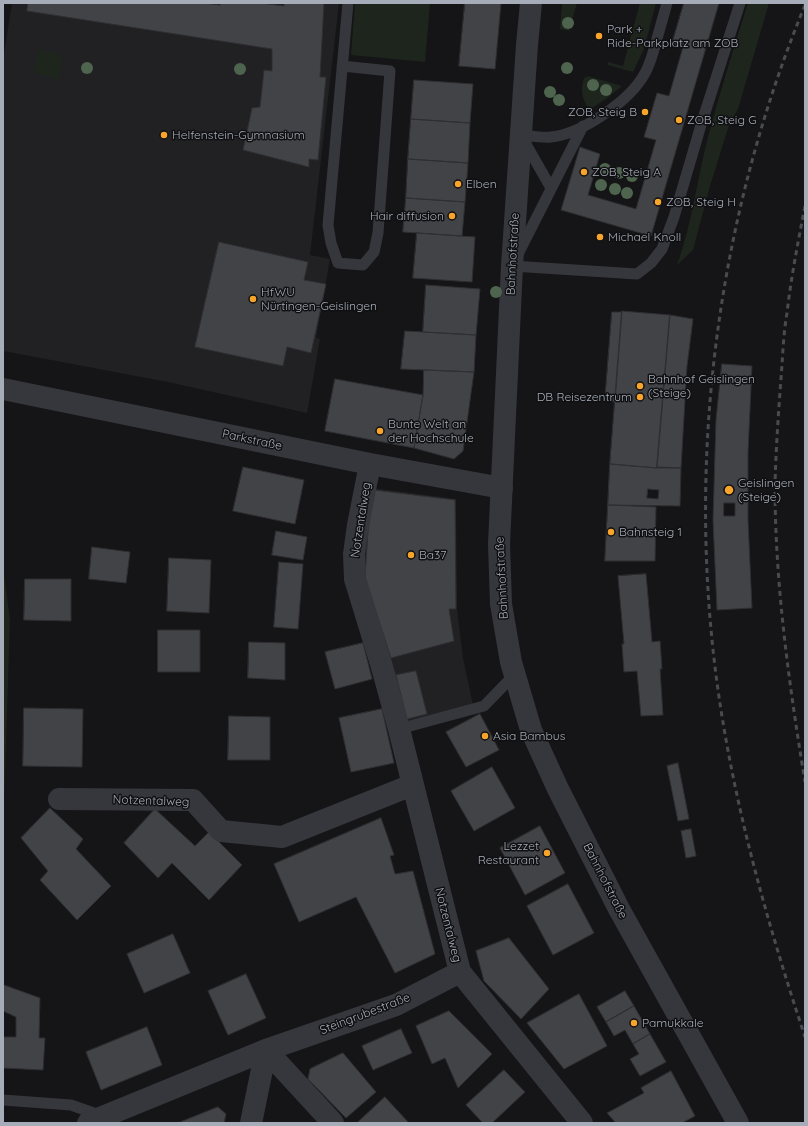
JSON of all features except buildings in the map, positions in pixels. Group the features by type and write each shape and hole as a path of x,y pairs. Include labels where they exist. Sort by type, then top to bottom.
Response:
{"street":[{"name":"Bahnhofstraße","path":"531,3 526,45 512,266 499,544 501,604 514,675 530,730 558,788 619,909 738,1123"},
{"name":"Parkstraße","path":"3,389 370,464 502,488"},
{"name":"Notzentalweg","path":"370,464 354,554 355,579 382,667 460,972"},
{"name":"Notzentalweg","path":"59,799 193,800 221,831 282,837 412,785"},
{"name":"Steingrubestraße","path":"96,1120 266,1050 396,1005 460,972"},
{"path":"460,972 582,1123"},
{"path":"251,1123 266,1050"},
{"path":"266,1050 333,1123"}],"lane":[{"path":"342,66 390,71 378,233 374,252 363,265 338,263 328,225 342,66 348,3"},
{"path":"521,135 551,138 568,134 620,103 635,89 646,73 656,44 667,3"},
{"path":"583,126 512,266 637,274 651,263 662,249 674,217 701,125 740,3"},
{"path":"521,135 551,188"},
{"path":"398,729 484,706 514,675"},
{"path":"3,1100 71,1105 96,1120"}],"shaded area":[{"name":"Helfenstein-Gymnasium","path":"12,3 339,3 310,255 330,259 316,338 320,339 307,413 168,382 3,351 3,60"},
{"path":"355,3 430,3 425,62 351,55"},
{"path":"562,3 577,3 569,31 560,29"},
{"path":"640,3 656,3 644,49 633,72 608,65 608,62 623,66"},
{"path":"748,3 769,3 738,109 729,125 710,186 693,250 677,265 690,217 708,137"},
{"path":"39,49 63,55 59,79 33,73"},
{"path":"588,76 622,86 589,110 583,98 582,91 584,78"},
{"name":"Ba37","path":"372,488 456,499 457,609 463,658 473,705 406,722 364,579 366,532"},
{"path":"3,567 10,620 3,833"}],"railway":[{"path":"805,5 773,92 747,181 727,272 714,364 707,457 706,550 712,642 732,772 759,887 805,1037"},
{"path":"805,206 784,332 775,485 777,559 780,597 788,671 805,782"}],"place":[{"name":"Park + Ride-Parkplatz am ZOB","path":"599,36"},
{"name":"ZOB, Steig B","path":"645,112"},
{"name":"ZOB, Steig G","path":"679,120"},
{"name":"Helfenstein-Gymnasium","path":"164,135"},
{"name":"ZOB, Steig A","path":"584,172"},
{"name":"Elben","path":"458,184"},
{"name":"ZOB, Steig H","path":"658,202"},
{"name":"Hair diffusion","path":"452,216"},
{"name":"Michael Knoll","path":"600,237"},
{"name":"HfWU Nürtingen-Geislingen","path":"253,299"},
{"name":"Bahnhof Geislingen (Steige)","path":"640,386"},
{"name":"DB Reisezentrum","path":"640,397"},
{"name":"Bunte Welt an der Hochschule","path":"380,431"},
{"name":"Geislingen (Steige)","path":"729,490"},
{"name":"Bahnsteig 1","path":"611,532"},
{"name":"Ba37","path":"411,555"},
{"name":"Asia Bambus","path":"485,736"},
{"name":"Lezzet Restaurant","path":"547,853"},
{"name":"Pamukkale","path":"634,1023"}]}
